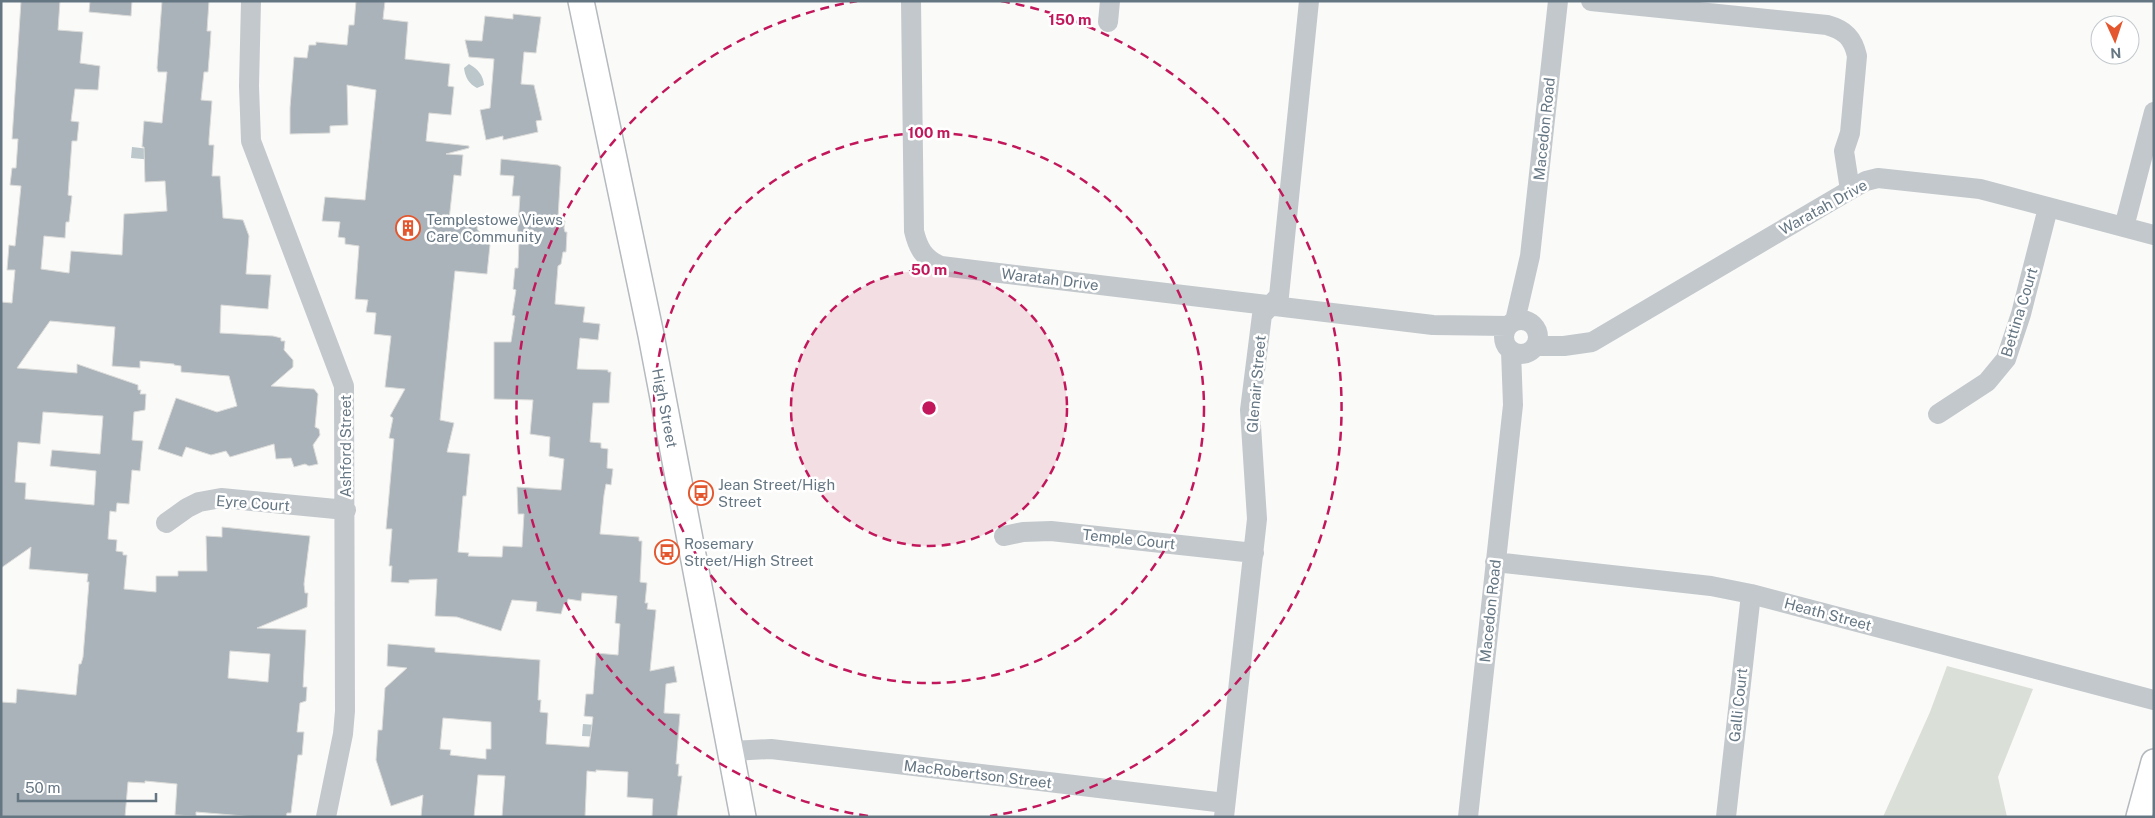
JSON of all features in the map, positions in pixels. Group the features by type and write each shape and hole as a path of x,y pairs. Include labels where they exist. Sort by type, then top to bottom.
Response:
{"main road":[{"name":"High Street","path":"581,1 651,335 743,817"},
{"path":"2139,817 2154,762"}],"street":[{"name":"Ashford Street","path":"251,1 249,86 251,141 344,386 346,510 345,711 343,734 326,817"},
{"name":"Waratah Drive","path":"911,1 914,231 922,253 941,266 1433,325 1580,345 1603,336 1858,185 1889,178 1972,188 2154,235"},
{"path":"1108,22 1110,1"},
{"name":"Glenair Street","path":"1224,810 1258,506 1251,443 1250,410 1262,315 1279,296 1309,1"},
{"name":"Macedon Road","path":"1468,817 1558,1"},
{"path":"1591,1 1828,25 1838,28 1852,39 1857,56 1850,133 1856,159 1858,185"},
{"path":"2124,227 2154,112"},
{"name":"Bettina Court","path":"1938,414 1987,382 2006,359 2021,314 2048,208"},
{"name":"Eyre Court","path":"166,523 199,502 221,498 346,510"},
{"name":"Temple Court","path":"1004,536 1023,532 1051,531 1254,553"},
{"name":"Heath Street","path":"1495,562 1711,586 1751,594 2154,700"},
{"name":"Galli Court","path":"1726,817 1751,594"},
{"name":"MacRobertson Street","path":"731,751 771,749 1224,810"}],"shaded area":[{"path":"469,64 479,73 484,85 477,88 468,80 464,68"},
{"path":"132,147 158,150 154,160 131,158"},
{"path":"1947,666 2033,689 1998,777 2007,817 1883,817 1930,712"},
{"path":"583,724 621,727 620,738 582,736"}],"building":[{"path":"21,1 60,1 58,30 83,32 80,63 100,66 98,90 75,89 71,121 79,122 77,141 72,141 68,195 72,196 69,222 66,222 65,238 44,236 41,269 69,273 71,251 122,255 124,214 167,211 165,181 145,182 144,147 142,147 144,121 162,123 167,72 158,72 157,68 162,1 209,1 207,31 211,31 208,72 204,72 201,100 212,101 209,145 214,145 212,176 220,176 223,218 243,220 249,236 246,274 271,275 268,309 221,305 220,333 273,336 281,338 281,341 285,341 284,350 293,360 293,367 271,386 314,389 318,394 315,427 319,429 320,435 313,445 318,464 309,466 305,464 294,467 291,458 276,459 274,444 230,457 226,451 211,455 186,447 182,457 158,449 176,398 217,412 237,406 229,376 181,372 181,366 174,364 140,361 140,368 112,366 115,327 50,321 17,368 77,373 77,364 138,385 138,390 141,390 140,394 146,394 145,410 134,412 132,440 143,441 140,471 132,470 129,504 117,503 116,512 110,511 108,539 117,540 116,551 127,555 124,589 156,592 156,576 178,576 178,571 207,571 206,536 222,537 222,527 310,536 304,584 305,593 308,593 307,607 257,628 306,630 303,687 307,687 306,701 300,703 297,732 304,732 302,755 298,755 291,813 287,813 286,817 256,817 196,812 196,816 175,815 177,784 145,781 145,783 128,782 125,817 1,817 1,702 16,703 17,689 76,695 79,664 81,664 83,657 89,582 87,582 88,574 29,569 31,547 1,568 1,302 12,303 15,270 7,270 9,245 15,246 21,186 10,185 12,168 16,168 18,139 12,139","holes":["43,412 103,416 100,454 52,450 50,466 96,471 94,505 25,499 26,483 15,482 18,442 40,444","230,651 270,654 268,682 228,678"]},
{"path":"90,1 132,1 131,16 89,12"},
{"path":"356,1 385,1 383,19 408,22 405,59 450,64 448,86 454,87 451,115 429,113 426,141 469,146 469,148 446,154 463,155 461,176 454,175 449,220 478,223 477,229 490,245 487,274 455,271 440,420 454,423 447,452 470,454 466,496 463,496 458,552 469,553 468,556 502,557 503,546 522,547 524,514 518,514 517,487 561,490 564,459 549,456 550,437 530,434 533,400 494,399 494,342 511,342 515,316 512,315 516,290 513,289 515,268 518,268 519,240 517,240 520,196 512,196 514,176 500,175 501,159 558,165 561,167 558,218 563,218 562,220 565,221 564,228 565,232 567,232 566,252 563,252 561,264 558,266 555,304 585,307 583,322 600,324 598,340 580,338 577,369 608,370 608,372 611,372 609,403 593,403 590,442 601,443 601,448 608,449 607,468 613,469 611,485 606,484 600,534 639,537 639,541 642,541 640,582 647,583 645,603 648,603 647,609 656,610 650,671 674,666 677,682 666,684 664,713 680,714 676,764 679,764 678,776 682,776 677,817 652,817 653,799 627,797 628,772 596,770 596,772 587,771 585,817 502,817 505,776 478,775 474,817 421,817 423,795 391,806 376,760 378,730 382,730 385,688 407,668 387,666 388,644 435,648 435,652 540,660 538,700 541,700 540,712 548,713 546,744 589,747 593,717 584,716 586,694 593,694 596,653 618,655 620,624 615,623 617,596 582,593 581,601 568,599 567,605 564,604 561,614 536,611 537,602 512,600 501,631 457,617 435,616 437,579 409,580 409,583 391,582 392,566 389,566 392,529 386,529 394,439 389,438 393,418 390,416 405,389 385,387 391,336 374,334 376,313 366,312 368,300 355,299 359,246 345,244 345,238 338,237 340,222 322,221 325,197 365,200 376,90 347,85 348,125 330,126 330,133 290,134 294,57 307,58 309,45 316,45 316,42 347,45 349,25 354,25","holes":["443,718 491,722 491,749 486,749 486,759 450,755 451,750 440,749"]},
{"path":"513,14 541,17 536,53 524,52 521,84 534,85 542,120 536,121 538,132 503,140 503,136 486,140 480,110 490,108 494,59 469,57 465,40 482,41 485,16 513,19"}],"place":[{"name":"Templestowe Views Care Community","path":"408,228"},
{"name":"Jean Street/High Street","path":"701,493"},
{"name":"Rosemary Street/High Street","path":"667,552"}]}
